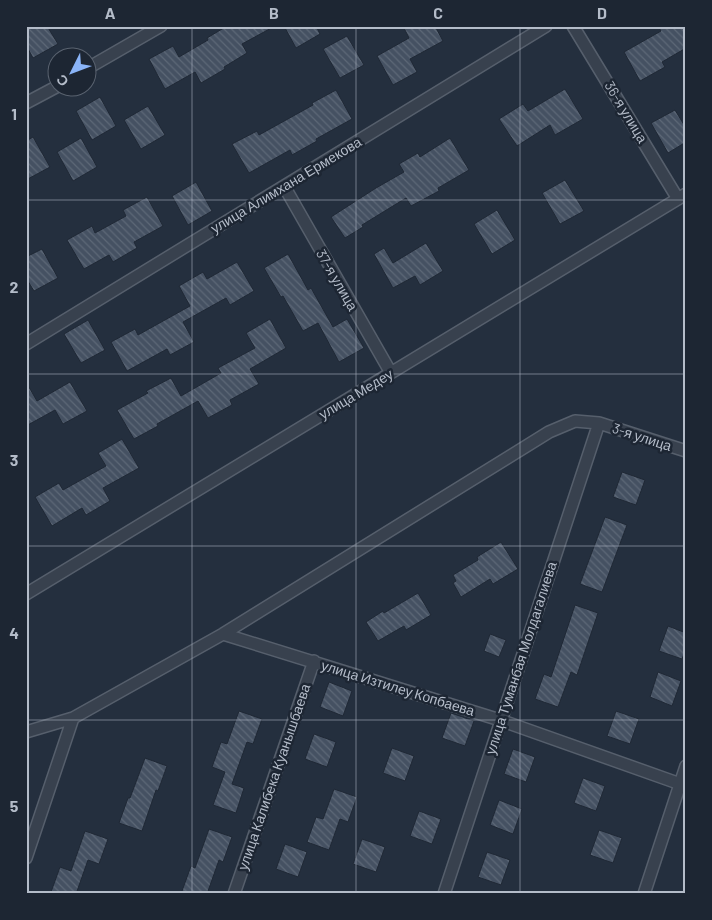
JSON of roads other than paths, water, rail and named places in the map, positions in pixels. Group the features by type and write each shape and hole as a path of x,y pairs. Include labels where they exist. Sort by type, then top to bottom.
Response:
{"street":[{"path":"98,62 161,26"},
{"name":"улица Алимхана Ермекова","path":"26,344 546,26"},
{"name":"36-я улица","path":"573,26 682,196"},
{"path":"26,104 48,92"},
{"name":"37-я улица","path":"284,186 391,373"},
{"name":"улица Медеу","path":"26,594 682,196"},
{"path":"26,732 72,718 223,634 549,432 575,421 599,423"},
{"name":"3-я улица","path":"599,423 686,451"},
{"name":"улица Туманбая Молдагалиева","path":"444,894 599,423"},
{"name":"улица Изтилеу Копбаева","path":"223,634 500,720 683,785"},
{"name":"улица Калибека Куанышбаева","path":"234,894 314,661"},
{"path":"26,858 72,718"},
{"path":"644,894 683,785 686,766"}]}
